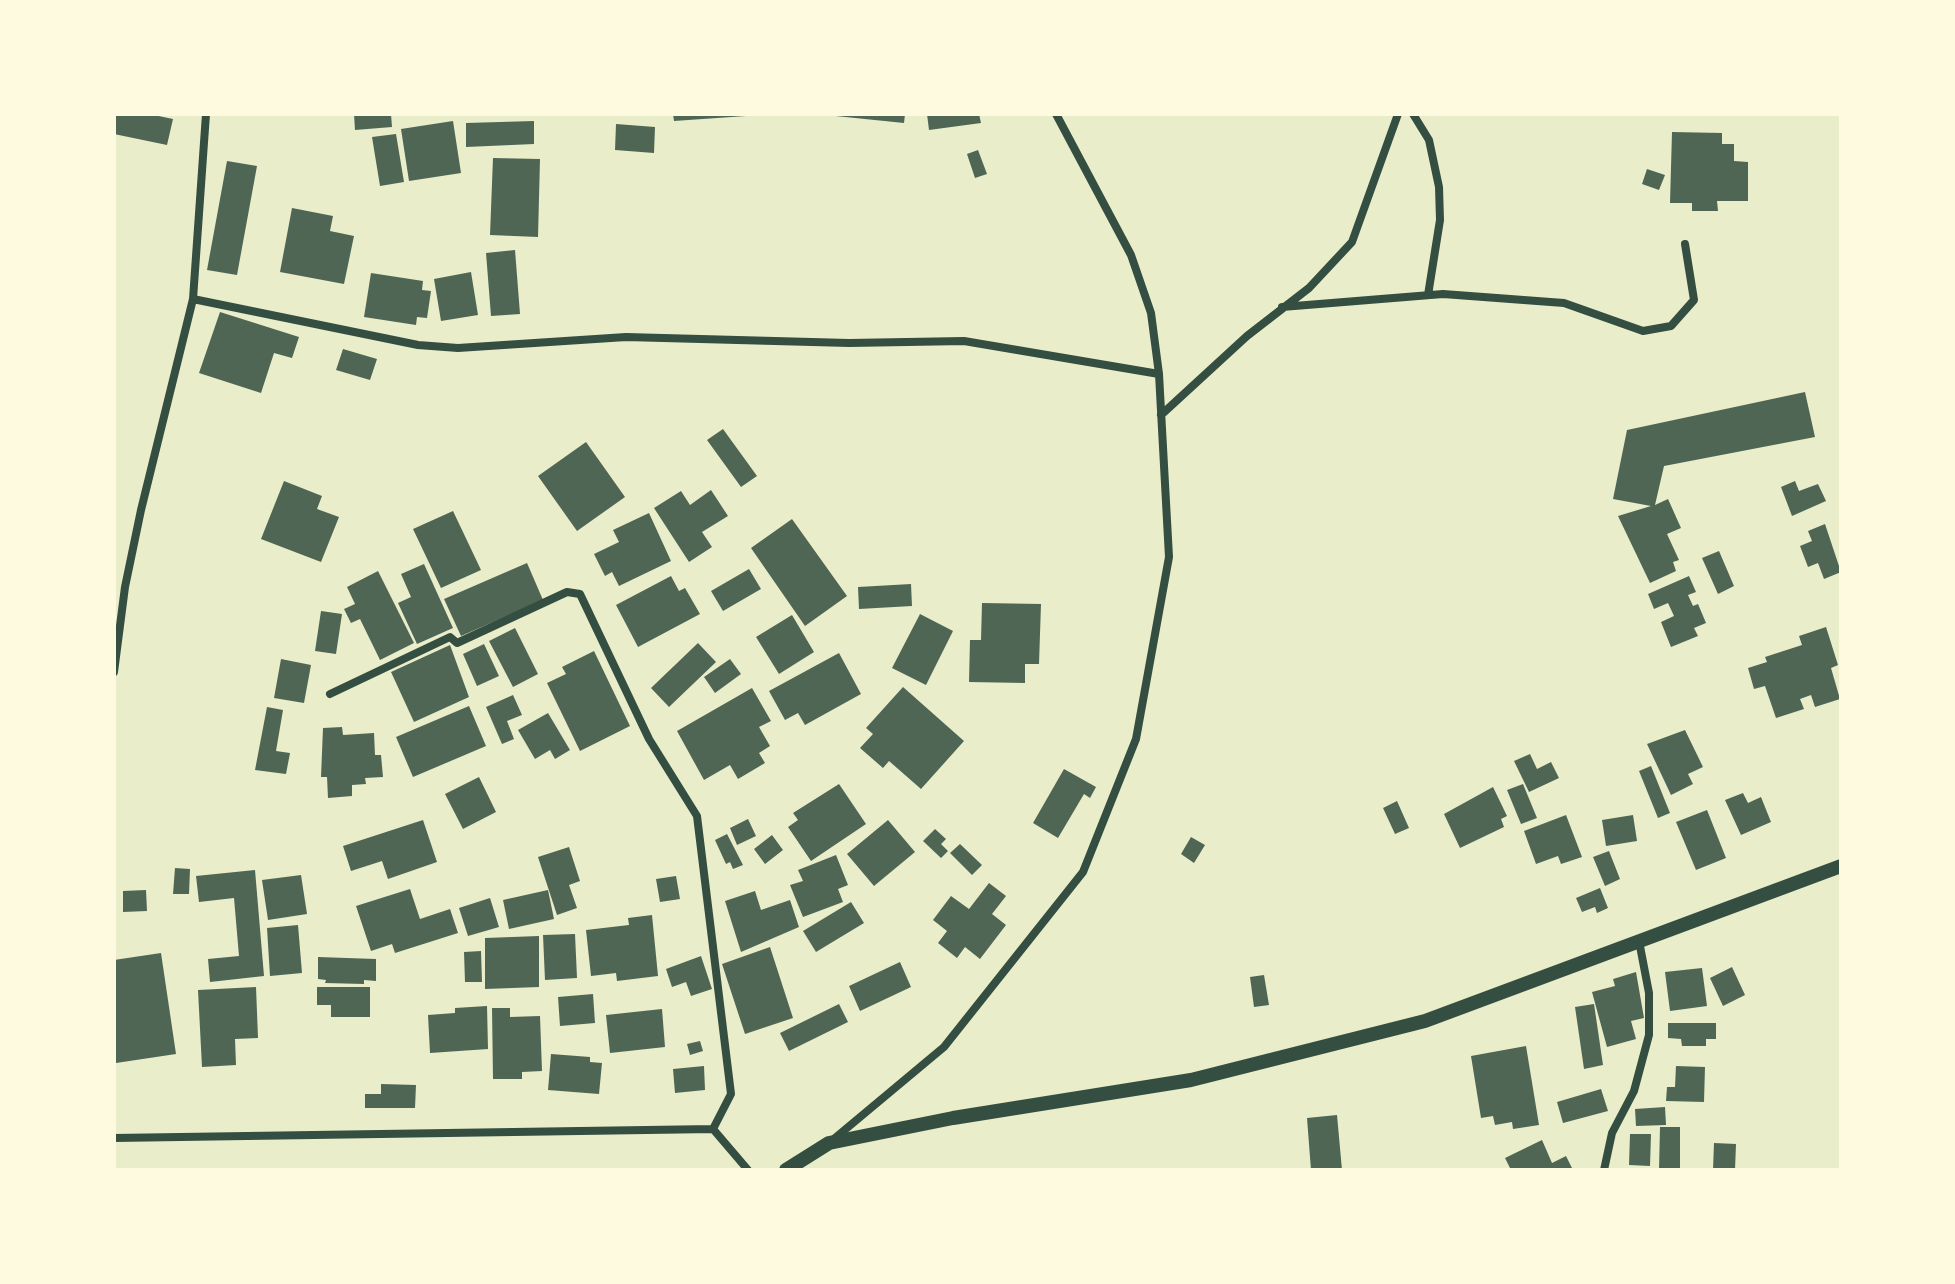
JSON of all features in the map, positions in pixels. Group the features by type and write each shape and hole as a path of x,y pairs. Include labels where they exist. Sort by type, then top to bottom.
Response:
{"street":[{"path":"114,672 125,587 193,299 206,114"},
{"path":"786,1170 829,1143 944,1047 1083,872 1136,739 1169,557 1159,374 1151,313 1131,255 1056,114"},
{"path":"1161,415 1282,307 1309,288 1352,242 1398,114"},
{"path":"1413,114 1429,140 1439,187 1440,220 1428,295"},
{"path":"1282,307 1428,295 1564,303 1643,331 1671,326 1694,300 1685,244"},
{"path":"193,299 418,345 458,348 626,337 849,343 964,341 1159,374"},
{"path":"114,586 125,587"},
{"path":"330,694 450,637 457,643 567,592 580,594 649,739 697,816 731,1094 713,1129"},
{"path":"829,1143 953,1118 1191,1080 1425,1021 1841,866"},
{"path":"1604,1170 1612,1133 1634,1091 1649,1035 1649,993 1639,940"},
{"path":"114,1138 713,1129"},
{"path":"713,1129 748,1170"}],"building":[{"path":"114,114 149,114 173,119 167,145 114,134"},
{"path":"354,114 391,114 392,127 355,130"},
{"path":"673,114 746,114 746,116 674,121"},
{"path":"816,114 905,114 904,123"},
{"path":"927,114 979,114 981,123 929,130"},
{"path":"453,121 461,173 409,181 401,129"},
{"path":"534,121 534,144 466,147 466,123"},
{"path":"616,124 655,127 654,153 615,150"},
{"path":"1672,132 1722,133 1722,144 1734,144 1734,161 1748,162 1748,201 1717,201 1718,211 1692,211 1692,203 1670,203"},
{"path":"396,134 404,182 380,186 372,137"},
{"path":"978,150 987,174 975,178 967,154"},
{"path":"493,158 540,159 538,237 490,235"},
{"path":"227,161 257,166 237,275 207,270"},
{"path":"1647,169 1665,175 1659,190 1642,184"},
{"path":"292,208 333,216 330,231 354,236 344,284 280,272"},
{"path":"515,250 520,314 491,316 486,253"},
{"path":"471,272 478,315 441,321 434,279"},
{"path":"371,273 423,281 422,290 431,291 427,318 417,317 416,325 364,317"},
{"path":"220,312 299,337 292,358 274,353 261,393 199,373"},
{"path":"343,349 377,359 370,380 336,370"},
{"path":"1805,392 1815,437 1664,466 1655,505 1668,499 1681,528 1667,534 1679,560 1673,562 1676,571 1650,583 1618,516 1651,506 1613,499 1627,430"},
{"path":"723,429 757,476 741,487 707,440"},
{"path":"586,442 625,497 577,531 538,476"},
{"path":"284,481 322,496 317,509 339,517 321,562 261,539"},
{"path":"1795,481 1799,491 1818,484 1826,501 1792,516 1781,487"},
{"path":"711,490 728,516 702,532 712,547 689,562 654,508 681,491 690,505"},
{"path":"453,511 481,570 441,588 413,529"},
{"path":"649,513 671,561 619,586 612,572 605,576 594,554 619,542 613,530"},
{"path":"792,519 847,596 805,626 751,548"},
{"path":"1825,524 1841,572 1824,579 1818,563 1808,567 1800,546 1812,541 1808,531"},
{"path":"1719,551 1734,586 1718,594 1702,558"},
{"path":"527,563 543,600 461,636 444,599"},
{"path":"424,564 453,628 417,644 398,603 411,597 401,574"},
{"path":"749,569 761,589 723,611 711,591"},
{"path":"378,571 414,643 380,660 360,619 351,623 344,609 355,604 347,587"},
{"path":"671,576 679,591 685,588 700,614 638,647 616,605"},
{"path":"1689,576 1696,592 1688,595 1693,606 1698,604 1706,623 1694,628 1698,636 1671,647 1661,622 1674,616 1668,603 1654,609 1648,594"},
{"path":"911,584 912,606 859,609 858,587"},
{"path":"982,603 1041,604 1039,664 1025,664 1025,683 969,682 970,640 981,640"},
{"path":"321,611 342,614 336,654 315,651"},
{"path":"920,614 953,631 926,685 892,668"},
{"path":"792,615 814,652 779,674 756,637"},
{"path":"1826,627 1838,665 1831,668 1840,699 1815,707 1811,695 1800,699 1804,709 1776,718 1765,686 1754,689 1748,668 1767,662 1765,657 1802,645 1799,636"},
{"path":"515,628 538,674 513,687 489,641"},
{"path":"698,643 716,662 669,707 651,688"},
{"path":"484,644 499,676 477,686 463,654"},
{"path":"450,645 469,697 414,722 391,672"},
{"path":"594,651 630,726 580,751 547,683 566,674 562,667"},
{"path":"839,653 861,694 805,725 798,713 785,720 769,691"},
{"path":"281,659 311,665 304,703 274,698"},
{"path":"730,659 741,674 715,693 704,677"},
{"path":"903,687 964,741 921,789 889,761 883,768 860,748 873,734 866,728"},
{"path":"752,688 771,721 759,727 770,746 759,753 765,763 738,779 730,765 704,780 677,731"},
{"path":"513,695 522,715 507,721 514,739 502,744 486,707"},
{"path":"469,706 486,746 413,777 396,737"},
{"path":"267,707 283,710 276,751 290,753 286,774 255,770"},
{"path":"548,713 570,750 555,759 550,750 535,759 518,730"},
{"path":"342,727 343,735 374,733 375,755 381,755 383,777 365,778 366,784 352,785 352,796 328,798 327,777 321,777 323,728"},
{"path":"1685,730 1703,767 1688,774 1693,784 1671,795 1647,744"},
{"path":"1530,754 1537,769 1551,762 1559,778 1529,792 1514,761"},
{"path":"1651,766 1670,813 1658,818 1639,771"},
{"path":"1064,769 1096,787 1090,798 1084,794 1058,838 1033,823"},
{"path":"479,777 496,812 463,829 445,794"},
{"path":"839,784 866,824 811,861 788,827 798,820 793,813"},
{"path":"1523,784 1537,818 1521,824 1507,790"},
{"path":"1493,787 1507,816 1501,819 1504,827 1460,848 1444,814"},
{"path":"1743,793 1748,803 1761,797 1771,822 1741,835 1725,800"},
{"path":"1397,801 1409,828 1395,834 1383,808"},
{"path":"1707,810 1726,858 1696,870 1676,822"},
{"path":"1566,815 1582,857 1561,864 1558,856 1536,864 1524,831"},
{"path":"1633,815 1637,841 1606,846 1602,820"},
{"path":"748,819 756,836 737,845 730,828"},
{"path":"423,820 437,862 388,879 382,861 351,871 343,846"},
{"path":"888,820 915,852 874,886 847,854"},
{"path":"935,829 946,839 941,844 948,851 941,858 923,841"},
{"path":"727,834 743,865 733,869 730,862 726,864 715,840"},
{"path":"772,835 783,850 765,864 754,849"},
{"path":"1191,837 1205,845 1194,863 1181,854"},
{"path":"960,844 982,865 972,875 950,853"},
{"path":"569,847 580,881 569,885 577,908 557,915 538,857"},
{"path":"1609,851 1620,879 1605,886 1593,857"},
{"path":"836,855 848,885 838,889 843,902 803,917 790,885 803,881 798,870"},
{"path":"175,868 190,869 189,894 173,894"},
{"path":"255,870 264,976 210,982 208,959 239,956 234,898 199,902 196,876"},
{"path":"301,875 307,914 268,920 262,880"},
{"path":"676,876 680,899 660,902 656,879"},
{"path":"989,883 1006,896 992,914 1006,925 980,959 965,947 957,958 938,943 947,931 933,920 951,896 969,909"},
{"path":"1600,888 1608,908 1597,913 1595,907 1582,912 1576,898"},
{"path":"410,889 420,919 450,909 458,933 395,953 392,944 371,951 356,906"},
{"path":"146,890 147,911 123,912 123,891"},
{"path":"548,890 554,919 509,929 503,900"},
{"path":"755,891 761,910 790,900 799,927 741,952 725,901"},
{"path":"490,898 499,927 468,936 459,908"},
{"path":"851,902 864,923 816,952 803,931"},
{"path":"652,915 658,976 617,981 616,973 591,976 586,930 629,925 628,918"},
{"path":"298,925 302,973 270,976 267,928"},
{"path":"575,934 577,978 545,980 543,935"},
{"path":"539,936 539,987 485,989 485,938"},
{"path":"770,947 793,1018 745,1034 722,964"},
{"path":"481,951 482,982 465,982 464,952"},
{"path":"161,953 176,1054 116,1063 114,960"},
{"path":"701,956 712,989 691,996 686,982 672,987 666,969"},
{"path":"318,957 376,959 376,981 364,980 364,984 325,983 326,980 318,979"},
{"path":"900,962 911,987 860,1011 849,986"},
{"path":"1732,967 1745,995 1723,1006 1710,978"},
{"path":"1702,968 1707,1006 1670,1011 1665,972"},
{"path":"1636,972 1644,1018 1631,1021 1636,1039 1607,1047 1592,992 1615,986 1613,979"},
{"path":"1264,975 1269,1005 1254,1007 1250,977"},
{"path":"256,987 258,1038 235,1039 236,1065 202,1067 198,990"},
{"path":"317,987 370,987 370,1017 331,1017 331,1005 317,1005"},
{"path":"593,994 595,1023 560,1026 558,997"},
{"path":"839,1004 848,1022 789,1051 780,1033"},
{"path":"1594,1004 1603,1065 1584,1069 1575,1007"},
{"path":"487,1006 488,1049 430,1053 428,1015 455,1013 455,1008"},
{"path":"492,1008 510,1008 510,1017 540,1016 542,1071 522,1072 522,1079 493,1079"},
{"path":"662,1009 665,1047 610,1053 606,1015"},
{"path":"1668,1023 1716,1023 1716,1039 1706,1039 1706,1046 1682,1046 1681,1039 1668,1038"},
{"path":"700,1041 703,1051 690,1055 687,1044"},
{"path":"1526,1046 1539,1125 1513,1129 1512,1122 1495,1125 1493,1116 1481,1118 1471,1056"},
{"path":"551,1054 590,1057 590,1062 602,1063 599,1094 548,1090"},
{"path":"704,1066 705,1090 675,1093 673,1069"},
{"path":"1676,1066 1705,1067 1704,1102 1666,1101 1667,1087 1675,1087"},
{"path":"381,1084 416,1085 415,1108 365,1108 365,1094 381,1094"},
{"path":"1601,1089 1608,1111 1563,1123 1557,1102"},
{"path":"1665,1107 1666,1125 1636,1126 1635,1109"},
{"path":"1337,1115 1342,1170 1311,1170 1307,1118"},
{"path":"1660,1127 1680,1127 1680,1170 1659,1170"},
{"path":"1630,1134 1651,1134 1650,1166 1629,1165"},
{"path":"1542,1140 1552,1163 1566,1156 1573,1170 1511,1170 1505,1158"},
{"path":"1714,1143 1736,1144 1735,1170 1713,1170"}]}
